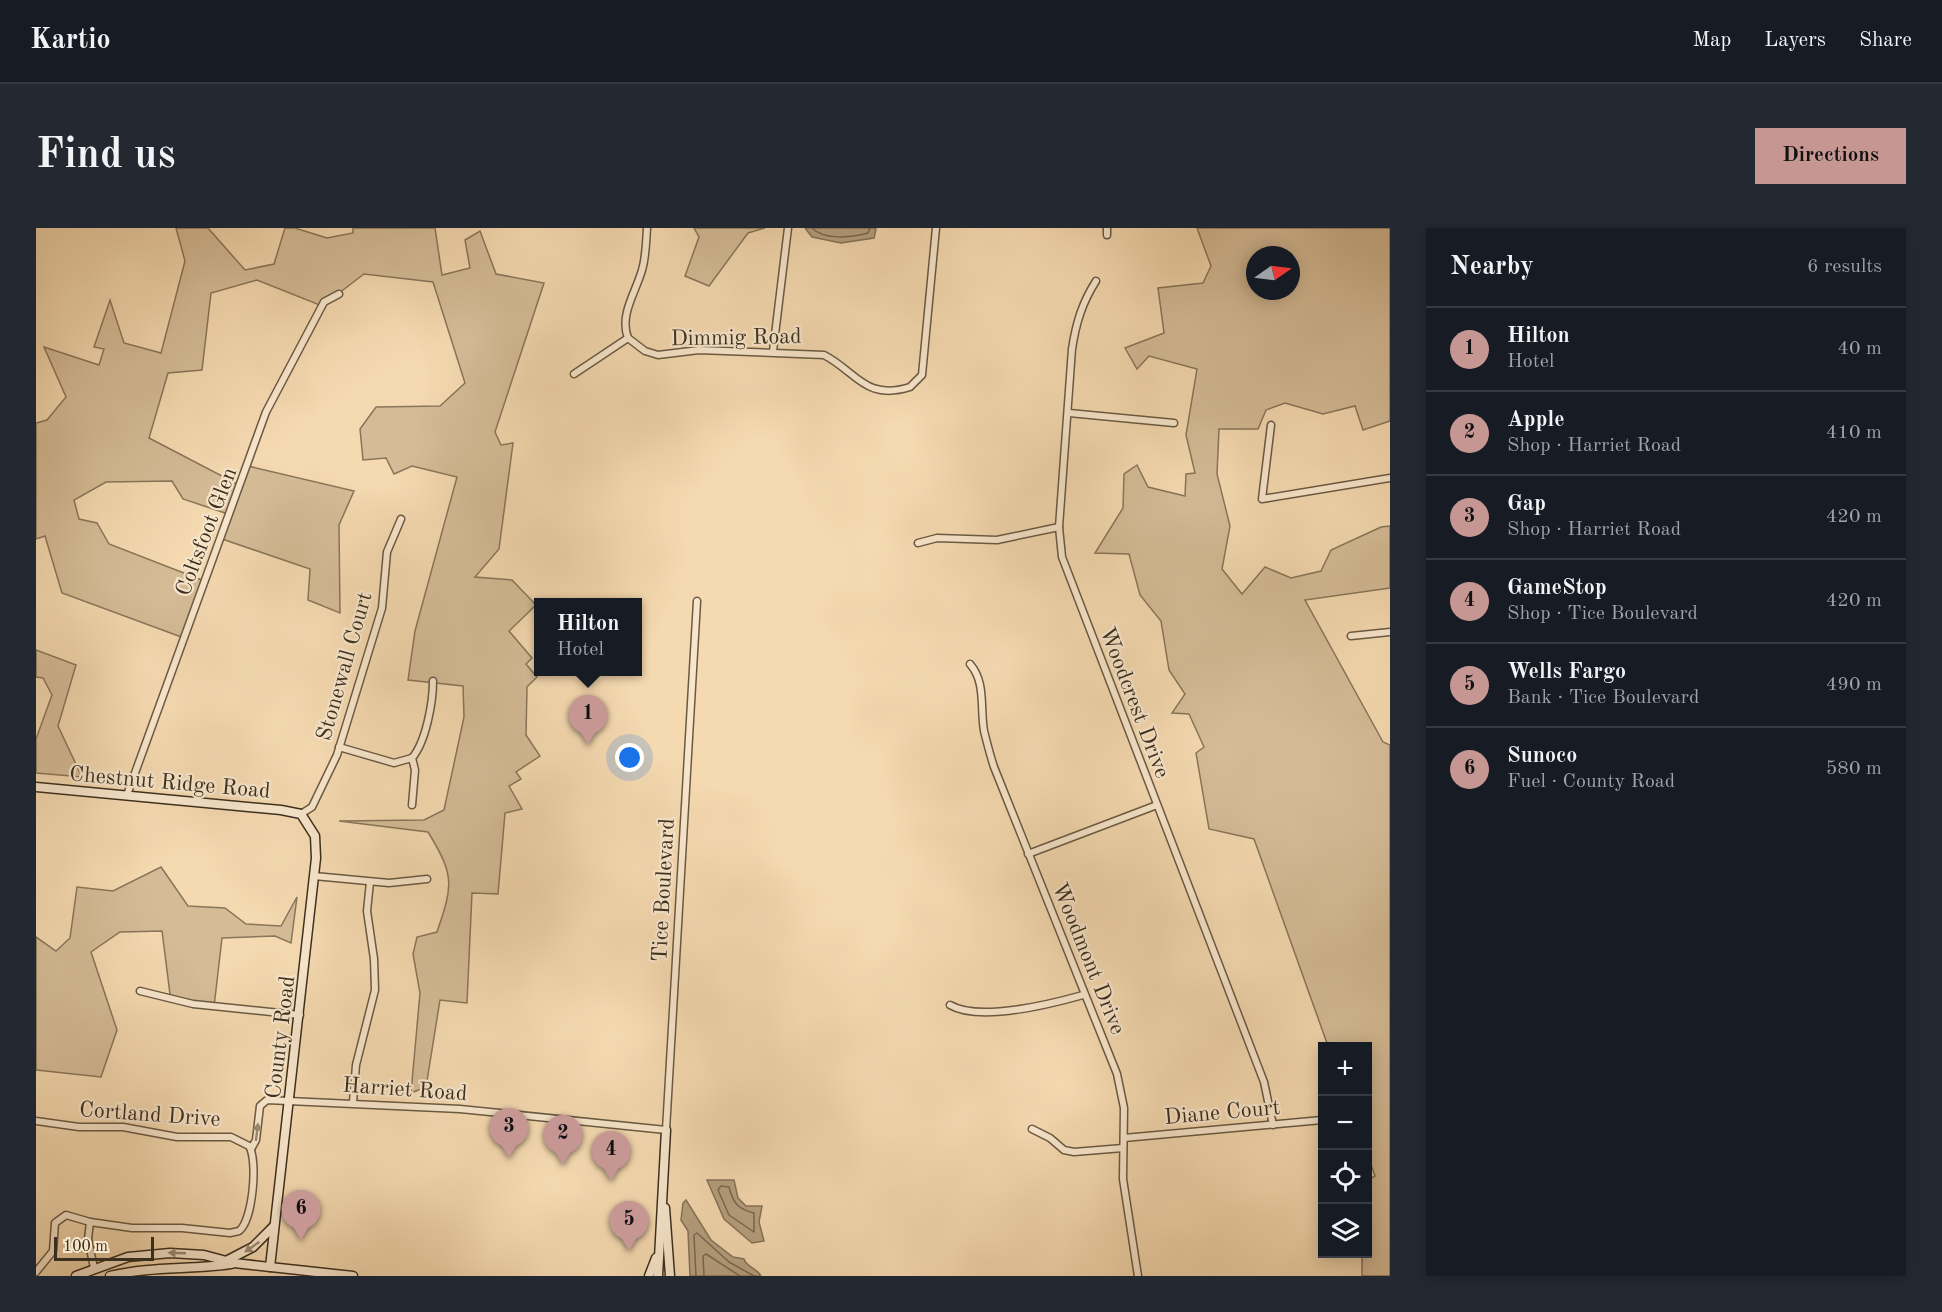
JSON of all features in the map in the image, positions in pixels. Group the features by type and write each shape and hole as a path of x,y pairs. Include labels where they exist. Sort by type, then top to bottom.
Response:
{"main road":[{"name":"Chestnut Ridge Road","path":"36,787 272,808 301,814"},
{"name":"County Road","path":"270,1267 314,876 316,840 311,826 301,814"},
{"name":"Tice Boulevard","path":"658,1276 666,1130"},
{"name":"Tice Boulevard","path":"662,1181 670,1250 670,1276"},
{"path":"110,1276 161,1267 202,1268 230,1262 253,1247 274,1226"},
{"path":"649,1276 660,1246"},
{"path":"670,1250 676,1276"},
{"path":"81,1275 95,1272 128,1257 158,1253 204,1255 230,1262 353,1276"}],"street":[{"path":"574,374 628,338 626,315 643,267 647,228"},
{"path":"773,351 788,228"},
{"name":"Dimmig Road","path":"628,338 645,351 658,355 699,350 773,351 824,355 869,388 905,389 915,384 922,373 936,228"},
{"name":"Woodcrest Drive","path":"1096,281 1085,298 1076,322 1059,527 1066,572 1264,1082 1273,1125"},
{"name":"Coltsfoot Glen","path":"127,795 267,412 324,302 339,294"},
{"path":"1069,413 1174,423"},
{"path":"1271,425 1262,499 1390,478"},
{"name":"Stonewall Court","path":"301,814 312,807 322,790 339,747 382,608 387,552 401,519"},
{"path":"918,543 937,538 997,540 1059,527"},
{"name":"Tice Boulevard","path":"666,1130 697,601"},
{"path":"1351,636 1390,632"},
{"name":"Woodmont Drive","path":"970,664 976,670 981,685 988,749 1083,995 1117,1074 1124,1108 1124,1188 1138,1276"},
{"path":"339,747 394,763 412,758 418,748 433,700 433,681"},
{"path":"412,758 415,770 412,805"},
{"path":"1028,854 1157,805"},
{"path":"314,876 397,883 427,879"},
{"path":"353,1102 356,1065 375,990 374,959 367,911 370,882"},
{"path":"140,991 192,1004 300,1015"},
{"path":"950,1005 974,1012 1042,1005 1083,995"},
{"name":"Harriet Road","path":"251,1149 256,1140 261,1103 267,1100 353,1102 460,1109 666,1130"},
{"name":"Diane Court","path":"1124,1138 1318,1120"},
{"name":"Cortland Drive","path":"36,1121 79,1127 123,1127 186,1138 231,1137 243,1141 251,1149"},
{"path":"1032,1129 1050,1138 1064,1150 1074,1152 1123,1148"},
{"path":"36,1274 52,1251 53,1230 57,1220 70,1215 90,1222 132,1228 237,1232 244,1227 248,1219 254,1163 251,1149"},
{"path":"90,1222 88,1239 95,1272"}],"shaded area":[{"path":"176,228 208,228 245,270 274,264 285,228 295,228 327,238 353,233 353,228 435,228 442,275 470,268 465,240 480,231 496,274 544,283 495,432 501,445 513,443 499,549 475,577 512,580 534,603 534,607 509,631 532,658 526,664 537,677 527,687 526,735 540,756 516,772 521,779 509,786 522,809 505,813 498,894 472,893 467,1003 440,1000 426,1087 411,1093 420,993 413,954 417,937 437,932 448,891 447,871 428,832 339,821 424,820 444,810 464,717 463,686 408,680 415,631 457,477 412,466 394,474 386,458 363,460 360,429 376,407 440,406 465,383 433,282 364,274 322,306 257,280 211,293 202,370 168,373 149,438 241,486 248,466 354,491 339,525 340,613 308,600 310,569 222,539 231,515 183,499 172,481 106,482 74,500 79,519 97,523 109,544 207,582 184,638 62,593 45,536 36,539 36,423 47,420 66,397 44,347 99,365 104,349 94,347 110,300 124,343 161,353 185,261"},
{"path":"694,228 765,228 748,233 709,286 685,276 699,237"},
{"path":"1197,228 1390,228 1390,421 1363,430 1355,406 1323,414 1285,403 1266,410 1258,429 1219,429 1217,474 1230,526 1222,569 1242,594 1265,567 1291,578 1321,571 1331,550 1381,527 1390,526 1390,588 1305,600 1383,742 1390,745 1390,1276 1362,1276 1362,1258 1372,1258 1372,1178 1375,1176 1372,1167 1372,1042 1327,1042 1254,839 1209,829 1196,753 1204,747 1189,714 1172,713 1185,694 1169,670 1161,621 1140,595 1129,554 1095,553 1123,508 1124,474 1137,465 1148,487 1185,496 1186,474 1195,473 1186,435 1197,369 1149,356 1137,369 1125,348 1164,333 1158,288 1203,283 1211,266"},
{"path":"36,650 76,665 58,726 82,777 36,773 36,739 52,695 43,678 36,677"},
{"path":"161,867 188,906 225,908 246,924 281,926 297,897 291,943 275,936 222,938 214,1007 171,1002 162,931 120,932 91,952 117,1030 101,1077 36,1070 36,937 56,951 70,938 77,887 113,891"}],"water":[{"path":"805,228 876,229 874,238 841,243 812,237"},
{"path":"707,1180 734,1180 738,1198 746,1206 762,1206 759,1222 764,1241 752,1243 724,1219"},
{"path":"686,1200 711,1240 733,1257 744,1259 761,1276 690,1276 688,1231 681,1220 683,1203"}],"place":[{"name":"Hilton","path":"588,745"},
{"name":"Gap","path":"509,1158"},
{"name":"Apple","path":"563,1165"},
{"name":"GameStop","path":"611,1181"},
{"name":"Sunoco","path":"301,1240"},
{"name":"Wells Fargo","path":"629,1251"}]}
